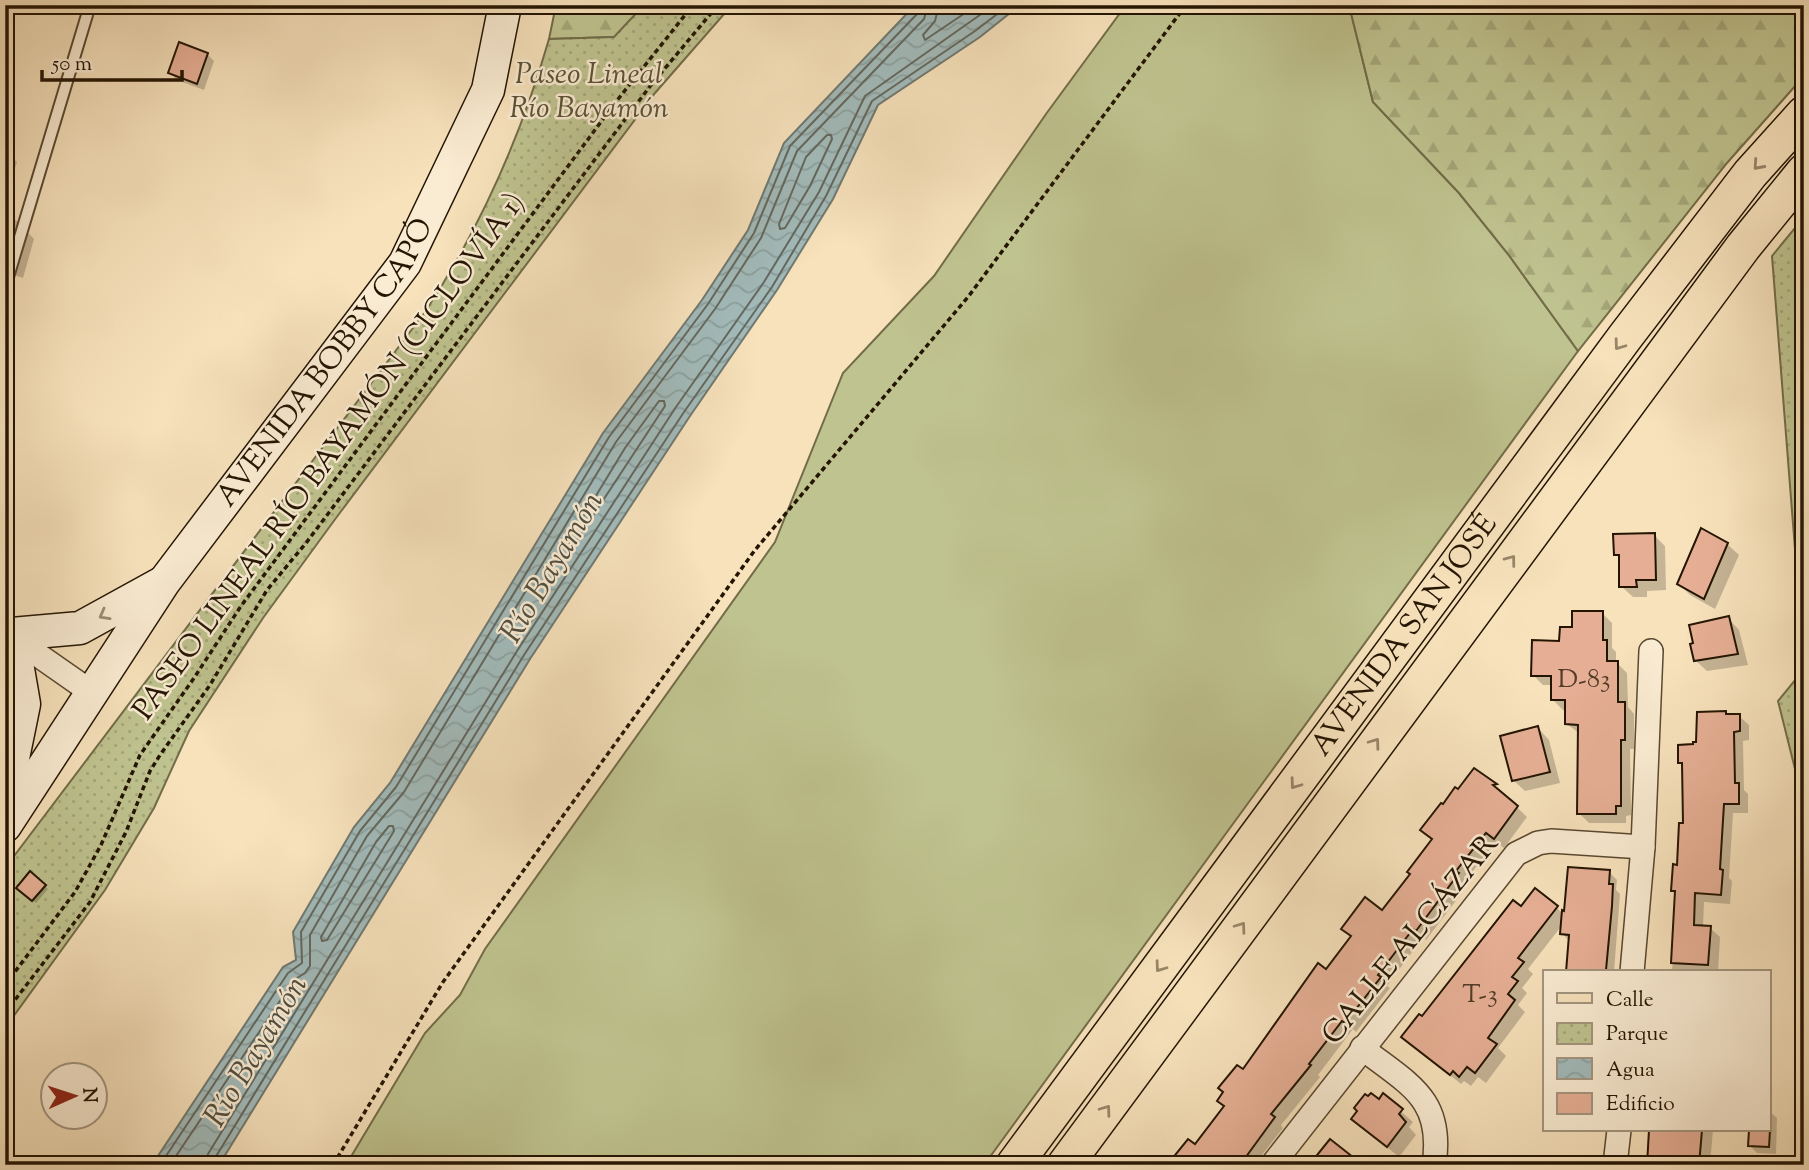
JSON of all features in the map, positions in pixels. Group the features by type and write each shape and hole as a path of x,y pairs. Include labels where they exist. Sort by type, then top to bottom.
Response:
{"main road":[{"name":"AVENIDA SAN JOSÉ","path":"1014,1165 1625,337 1749,174 1804,114"},
{"name":"AVENIDA SAN JOSÉ","path":"1065,1165 1743,247 1804,172"}],"street":[{"name":"AVENIDA BOBBY CAPÓ","path":"5,826 164,582 405,263 488,90 505,5"},
{"path":"8,633 80,628 164,582"},
{"path":"8,633 90,692"},
{"path":"8,633 24,704 8,771"},
{"path":"1632,970 1643,847 1651,651"},
{"name":"AVENIDA BOBBY CAPÓ","path":"8,771 90,692"},
{"name":"CALLE ALCÁZAR","path":"1272,1165 1516,854 1538,843 1550,841 1643,847"},
{"path":"1362,1048 1417,1091 1428,1105 1436,1130 1434,1165"},
{"path":"1615,1165 1619,1132"}],"lane":[{"path":"6,281 90,5"}],"path":[{"name":"PASEO LINEAL RÍO BAYAMÓN (CICLOVÍA 1)","path":"5,985 75,892 101,845 140,755 241,606 615,103 693,5"},
{"path":"5,1013 90,902 126,832 150,771 210,685 267,590 306,543 651,85 718,5"},
{"path":"333,1165 443,982 755,550 968,297 1186,5"}],"green space":[{"path":"556,5 644,5 615,37 549,39"},
{"name":"Paseo Lineal Río Bayamón","path":"644,5 732,5 655,93 263,618 189,731 154,808 105,890 5,1028 5,868 425,312 464,247 498,180 526,111 549,39 614,37"},
{"path":"1126,5 1349,5 1373,102 1459,193 1508,254 1578,351 984,1165 346,1165 425,1033 460,995 485,949 775,542 843,373 934,276 1046,114"},
{"path":"1349,5 1804,5 1804,76 1727,163 1578,351 1508,254 1459,193 1373,102"},
{"path":"1804,217 1804,664 1772,256"},
{"path":"1804,669 1804,805 1778,701"}],"water":[{"name":"Río Bayamón","path":"915,5 1020,5 980,37 878,105 833,199 777,290 690,416 530,659 219,1165 152,1165 283,967 296,960 293,932 354,827 390,783 603,433 702,300 748,230 784,143"}],"building":[{"path":"179,42 208,53 197,84 168,73"},
{"path":"1701,528 1728,543 1704,599 1677,584"},
{"path":"1655,533 1656,580 1636,580 1637,587 1619,587 1619,555 1614,555 1613,534"},
{"path":"1572,611 1603,611 1603,640 1607,640 1607,661 1618,661 1618,702 1625,702 1625,740 1621,740 1621,806 1616,806 1616,814 1577,814 1578,725 1565,724 1565,700 1551,700 1551,676 1531,676 1532,640 1559,641 1560,627 1572,627"},
{"path":"1729,616 1738,654 1694,661 1689,625"},
{"path":"1726,711 1726,714 1740,714 1740,731 1734,732 1735,783 1739,783 1739,804 1724,804 1721,895 1695,893 1694,925 1711,926 1708,965 1671,963 1675,891 1671,891 1673,864 1677,865 1679,823 1683,823 1682,763 1678,763 1678,745 1696,742 1697,712"},
{"path":"1538,726 1550,772 1512,781 1500,736"},
{"path":"1474,768 1497,784 1493,785 1518,806 1494,839 1486,833 1456,871 1459,873 1416,931 1413,929 1378,975 1381,977 1345,1023 1342,1021 1271,1114 1275,1117 1240,1165 1167,1165 1188,1139 1195,1144 1224,1106 1217,1101 1223,1092 1218,1088 1237,1065 1243,1069 1318,963 1326,969 1351,936 1341,929 1365,897 1382,910 1410,874 1407,872 1432,839 1420,830"},
{"path":"1568,867 1610,870 1609,884 1613,884 1606,970 1566,970 1569,935 1560,934 1562,910 1564,911"},
{"path":"30,871 46,885 32,901 16,888"},
{"path":"1535,888 1558,906 1518,958 1524,962 1512,977 1518,981 1508,994 1515,1000 1488,1038 1497,1044 1475,1073 1467,1067 1459,1077 1453,1071 1450,1075 1401,1037 1419,1014 1422,1016 1513,900 1521,906"},
{"path":"1371,1093 1379,1099 1383,1093 1403,1109 1399,1114 1406,1122 1387,1147 1351,1119 1357,1111 1354,1108 1365,1094 1368,1096"},
{"path":"1649,1132 1702,1132 1699,1165 1647,1165"},
{"path":"1749,1132 1770,1132 1769,1147 1748,1146"},
{"path":"1330,1139 1363,1165 1309,1165"}]}
